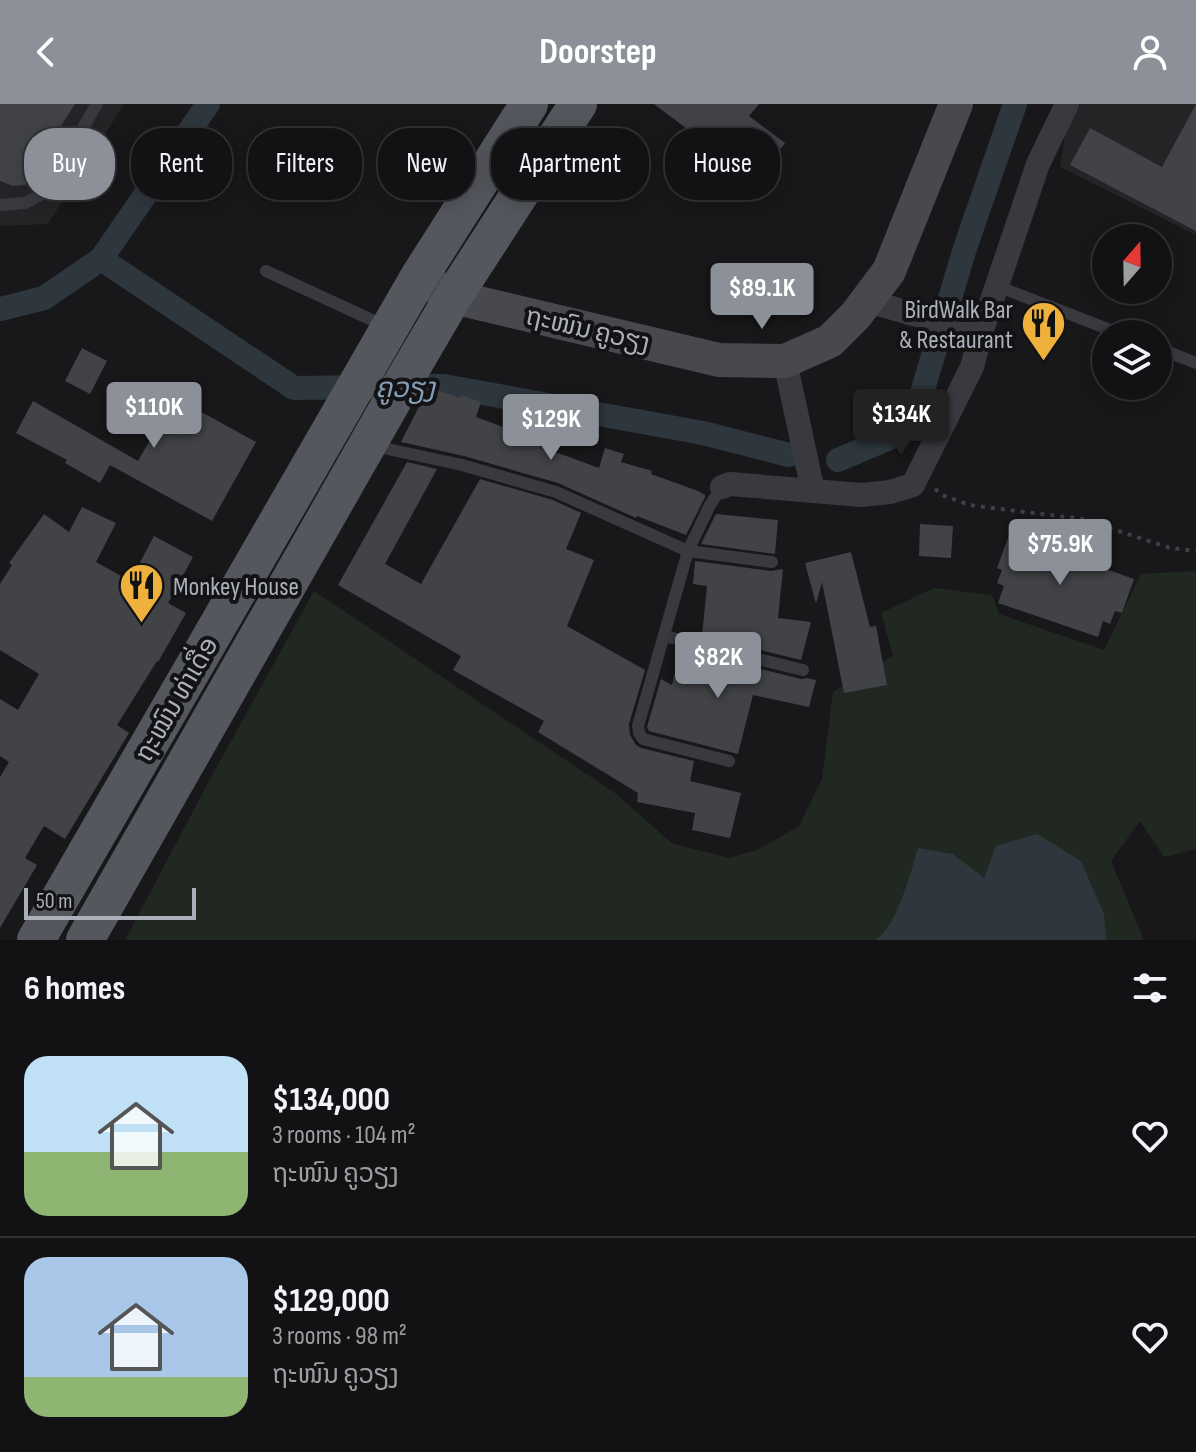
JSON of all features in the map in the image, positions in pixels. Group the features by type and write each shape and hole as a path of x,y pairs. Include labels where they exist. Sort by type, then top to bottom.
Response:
{"main road":[{"name":"ຖະໝົນ ທ່າເດື່ອ","path":"36,940 419,277 529,104"},
{"name":"ຖະໝົນ ທ່າເດື່ອ","path":"85,940 453,297 578,104"}],"street":[{"name":"ຖະໜົນ ຄູວຽງ","path":"419,277 453,297 719,360 785,361 830,341 878,304 956,104"},
{"path":"722,487 730,484 862,495 890,492 913,485 972,367 972,330 997,286 1038,164 1067,104"},
{"path":"878,304 972,330"},
{"path":"785,361 813,491"}],"lane":[{"path":"0,205 25,203 44,193 97,104"},
{"path":"266,271 390,328"},
{"path":"997,286 1092,323"},
{"path":"1172,354 1196,363"},
{"path":"368,444 462,465 556,492 688,551 772,562"},
{"path":"722,487 688,551 638,726 643,739 729,761"},
{"path":"664,636 803,670"}],"path":[{"path":"920,472 942,495 969,505 1082,519 1170,548 1196,551"}],"shaded area":[{"path":"0,104 124,104 109,128 24,128 24,200 63,200 48,224 0,226"},
{"path":"1077,104 1196,104 1196,235 1060,167 1067,123"},
{"path":"1196,571 1196,849 1164,857 1140,821 1111,861 1144,940 125,940 314,591 615,793 673,844 729,858 757,850 799,826 822,779 833,692 893,656 881,613 934,588 992,595 999,614 1104,650 1141,574"},
{"path":"1037,834 1081,861 1104,914 1106,940 875,940 883,934 896,912 918,848 953,854 984,878 996,846"}],"building":[{"path":"0,104 75,104 60,128 24,128 24,185 13,186 0,181"},
{"path":"654,104 759,104 749,116 765,128 686,128"},
{"path":"1196,104 1196,231 1070,165 1090,128 1162,167"},
{"path":"82,348 107,361 90,394 65,381"},
{"path":"147,382 256,442 212,521 110,465 100,483 65,463 67,460 16,433 33,401 138,461 155,431 128,416"},
{"path":"429,387 481,402 476,417 538,440 536,445 599,468 605,448 624,454 621,462 652,471 651,474 698,491 705,497 686,535 636,518 558,483 401,442"},
{"path":"407,462 437,469 385,564 421,584 480,479 553,500 581,513 566,549 594,560 567,626 645,670 629,724 630,735 636,745 694,761 690,781 741,793 730,838 692,830 695,813 637,802 638,793 538,732 544,721 453,670 461,656 338,585"},
{"path":"82,507 116,523 96,562 130,581 154,536 193,557 168,603 186,613 117,725 129,733 65,839 44,826 25,858 37,865 0,928 0,777 9,762 0,756 0,699 18,710 39,674 0,650 0,584 12,565 9,563 44,514 69,532"},
{"path":"716,514 778,520 775,554 701,544"},
{"path":"920,524 953,526 951,558 919,556"},
{"path":"1009,535 1134,579 1122,613 1115,611 1110,624 1103,621 1098,637 998,603 1004,586 997,583 1002,570 997,568"},
{"path":"851,552 870,627 876,626 887,685 844,693 822,582 816,604 805,563"},
{"path":"695,561 771,571 783,569 778,618 811,622 801,660 702,636 707,586 693,584"},
{"path":"681,649 816,680 809,707 753,695 738,754 649,731 647,727 661,679 672,685"}],"waterway":[{"path":"0,309 44,298 101,259 208,104"},
{"name":"ຄູວຽງ","path":"838,460 899,434 921,396 965,248 1015,104"},
{"name":"ຄູວຽງ","path":"101,259 294,388 444,386 703,433 789,455"}],"place":[{"name":"BirdWalk Bar & Restaurant","path":"1044,363"},
{"name":"Monkey House","path":"142,625"}]}
